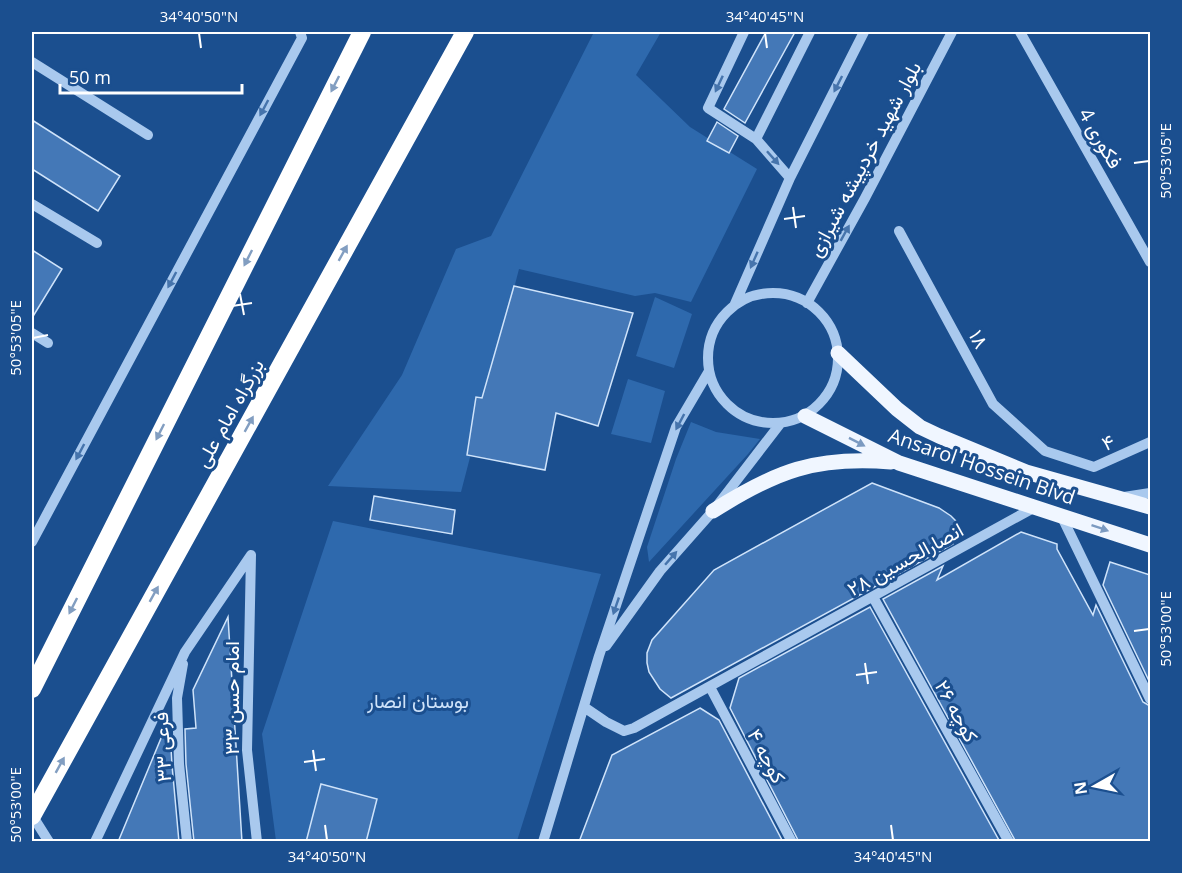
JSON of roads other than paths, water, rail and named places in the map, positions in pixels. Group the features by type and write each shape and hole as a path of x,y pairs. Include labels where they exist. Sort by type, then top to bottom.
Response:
{"highway":[{"path":"32,689 362,32"},
{"name":"بزرگراه امام علی","path":"32,816 465,32"}],"main road":[{"name":"Ansarol Hossein Blvd","path":"838,352 897,409 930,432 1026,472 1150,507"},
{"name":"Ansarol Hossein Blvd","path":"805,416 899,463 1150,545"},
{"path":"713,511 759,482 787,471 828,462 863,460 899,463"}],"street":[{"path":"744,32 708,108 756,139 790,178"},
{"path":"756,139 810,32"},
{"path":"734,306 790,178 864,32"},
{"name":"بلوار شهید خردپیشه شیرازی","path":"807,303 952,32"},
{"name":"فکوری 4","path":"1020,32 1150,262"},
{"path":"32,542 301,35"},
{"path":"32,62 148,135"},
{"path":"32,204 97,243"},
{"name":"۱۸","path":"899,231 993,404 1045,451"},
{"path":"783,294 807,303 819,312 828,324 838,352 835,377 824,399 805,416 780,424 766,424 740,415 719,396 709,371 710,341 715,327 734,306 758,295 783,294"},
{"path":"32,333 48,343"},
{"path":"543,842 599,656 676,427 709,371"},
{"path":"599,656 660,571 713,511 780,424"},
{"name":"۴","path":"1045,451 1094,467 1150,442"},
{"path":"1118,498 1150,493"},
{"name":"انصارالحسین ۲۸","path":"584,707 624,731 634,728 1035,507"},
{"path":"1061,515 1150,699"},
{"name":"امام حسن ۳۳","path":"185,652 251,555 247,750 257,842"},
{"name":"کوچه ۲۶","path":"873,597 1009,842"},
{"path":"95,842 185,652"},
{"name":"فرعی ۳۳","path":"185,652 177,698 179,765 188,842"},
{"name":"کوچه ۴","path":"710,687 792,842"},
{"path":"32,816 49,842"}],"park label":[{"name":"بوستان انصار","path":"418,700"}]}
